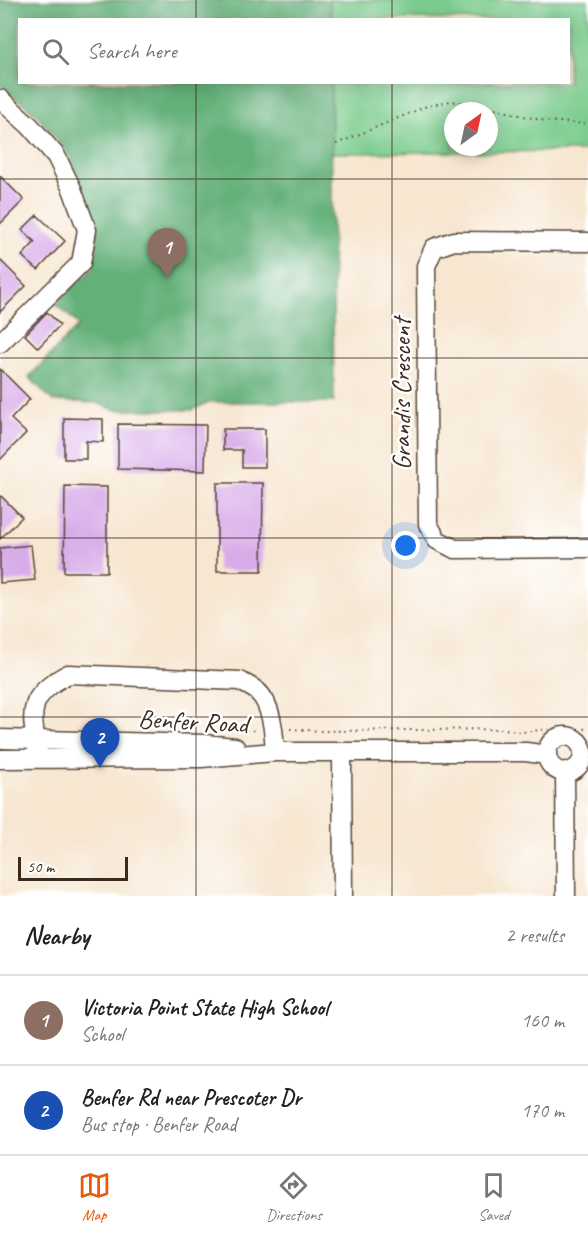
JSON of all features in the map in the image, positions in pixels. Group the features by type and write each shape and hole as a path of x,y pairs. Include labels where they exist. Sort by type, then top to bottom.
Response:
{"street":[{"path":"0,99 30,126 56,156 72,189 87,230 81,263 0,343"},
{"name":"Grandis Crescent","path":"588,242 454,241 435,248 426,266 426,278 428,525 437,540 455,549 588,548"},
{"path":"39,759 32,711 36,700 48,684 68,674 240,681 258,692 267,706 274,731 275,752"},
{"path":"560,736 572,737 585,750 582,761 570,771 560,771 551,765 548,755 551,743 560,736"},
{"name":"Benfer Road","path":"0,740 204,744 275,752"},
{"name":"Benfer Road","path":"0,759 201,758 275,752 526,752 548,755"},
{"path":"342,753 343,896"},
{"path":"565,771 566,896"}],"path":[{"path":"336,144 427,106 450,101 470,103 545,121 588,124"},
{"path":"231,729 274,731 290,729 322,731 504,729 530,732 561,728 588,729"}],"green space":[{"path":"0,0 330,0 331,18 18,18 18,84 331,84 334,402 210,402 192,410 116,410 96,403 53,401 29,377 79,325 55,303 93,269 98,230 67,152 37,115 0,85"},
{"path":"330,0 588,0 588,151 498,152 498,102 444,102 444,152 332,153 331,84 570,84 570,18 331,18"}],"building":[{"path":"0,176 24,200 0,224"},
{"path":"37,215 65,241 38,270 22,256 35,242 22,230"},
{"path":"0,260 26,286 0,312"},
{"path":"47,312 60,325 38,348 25,335"},
{"path":"0,369 30,399 11,419 26,433 0,460"},
{"path":"64,418 103,419 103,442 86,441 86,459 64,459"},
{"path":"118,424 206,425 205,471 118,469"},
{"path":"223,429 265,429 265,467 242,467 242,450 223,450"},
{"path":"217,483 263,483 262,571 217,571"},
{"path":"65,486 107,487 107,572 64,572"},
{"path":"0,495 22,517 0,539"},
{"path":"31,545 35,580 0,583 0,548"}],"place":[{"name":"Victoria Point State High School","path":"167,278"},
{"name":"Benfer Rd near Prescoter Dr","path":"100,768"}]}
